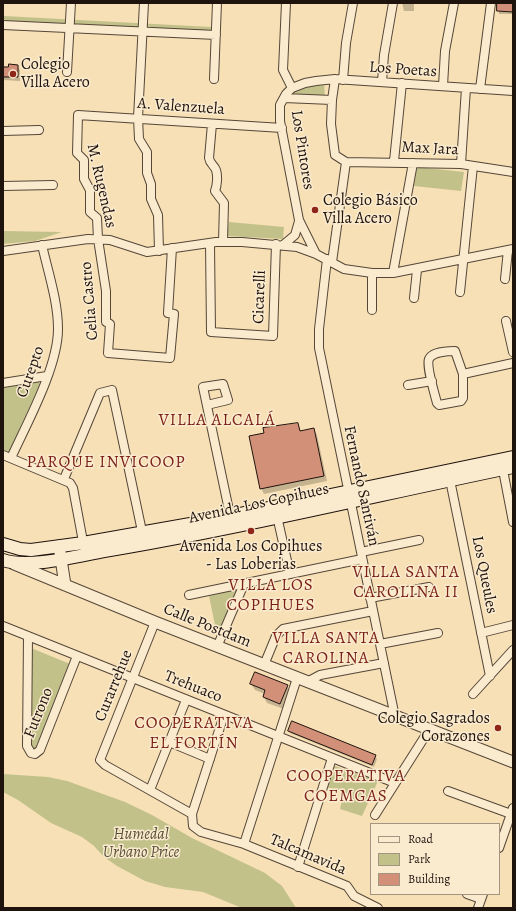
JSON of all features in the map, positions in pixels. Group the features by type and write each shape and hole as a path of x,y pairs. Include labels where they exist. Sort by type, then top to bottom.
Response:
{"main road":[{"name":"Avenida Los Copihues","path":"59,546 84,548 277,516 349,496 513,457"},
{"name":"Avenida Los Copihues","path":"144,538 230,516 508,469"},
{"path":"3,544 26,550 59,546"},
{"name":"Avenida Los Copihues","path":"6,561 25,563 61,558 84,548"}],"street":[{"path":"67,72 71,3"},
{"path":"144,3 138,118 139,139 147,152 146,166 151,184 151,199 158,215 159,251"},
{"path":"214,79 217,3"},
{"path":"286,3 283,70 292,88"},
{"path":"346,162 335,155 331,124 332,100 339,80 354,3"},
{"path":"382,82 384,55 393,3"},
{"path":"443,86 445,51 454,3"},
{"path":"480,89 491,3"},
{"path":"3,25 216,36"},
{"name":"Los Poetas","path":"292,88 305,83 339,80 513,91"},
{"path":"394,162 402,83"},
{"name":"Los Pintores","path":"292,88 284,98 280,110 282,128 299,220 316,254"},
{"path":"461,164 466,88"},
{"path":"284,98 332,100"},
{"name":"A. Valenzuela","path":"78,115 282,128"},
{"name":"M. Rugendas","path":"78,115 77,152 84,160 84,179 90,188 90,212 97,218 98,239"},
{"path":"212,124 209,158 210,163 216,170 217,187 215,191 224,203 223,242"},
{"path":"3,131 39,130"},
{"name":"Max Jara","path":"346,162 461,164 513,172"},
{"name":"Fernando Santiván","path":"346,162 318,342 395,717"},
{"path":"393,273 413,163"},
{"path":"460,292 473,166"},
{"path":"3,186 53,185"},
{"path":"279,245 295,235 299,220"},
{"path":"3,251 72,240 98,239 115,242 141,251 159,251 223,242 279,245 304,249 344,269 372,273 393,273 417,270 510,250 505,279"},
{"name":"Celia Castro","path":"98,239 106,291 106,322 110,324 108,353 170,358 174,314 168,313 172,248"},
{"name":"Cicarelli","path":"210,243 211,332 273,336 279,245"},
{"name":"Curepto","path":"11,458 47,376 56,350 58,328 56,310 42,245"},
{"path":"414,298 417,270"},
{"path":"372,273 372,310"},
{"path":"506,321 513,352"},
{"path":"455,351 463,374 463,398 461,401 439,405 437,403 428,363 432,355 455,351"},
{"path":"463,374 513,363"},
{"path":"3,383 47,376"},
{"path":"408,385 432,380"},
{"path":"64,479 100,393 112,390 144,538"},
{"path":"207,405 230,516"},
{"path":"3,455 64,479 70,483 73,488 84,548"},
{"path":"508,469 513,522"},
{"name":"Los Queules","path":"450,480 490,676"},
{"path":"277,516 290,574"},
{"path":"189,595 290,574 419,540"},
{"path":"59,546 65,585"},
{"name":"Calle Postdam","path":"6,561 217,647 513,762"},
{"path":"217,647 244,584"},
{"path":"370,598 429,587"},
{"path":"264,665 276,636 284,629 373,611"},
{"name":"Curarrehue","path":"150,790 105,765 100,760 155,622"},
{"path":"481,633 513,625"},
{"name":"Trehuaco","path":"3,626 395,783"},
{"path":"380,644 438,633"},
{"name":"Futrono","path":"28,636 27,746 31,753 35,754 40,750 77,656"},
{"path":"473,694 513,650"},
{"path":"244,844 278,736 302,680 320,675 384,663"},
{"path":"186,700 150,790 192,814 224,715"},
{"path":"375,815 429,730"},
{"path":"169,742 210,760"},
{"path":"298,867 332,758"},
{"path":"448,791 512,811 500,845"},
{"name":"Talcamavida","path":"192,814 192,823 197,830 244,844 347,886 354,896 378,908"},
{"path":"478,908 482,897"}],"green space":[{"path":"4,16 211,27 211,33 9,22 4,19"},
{"path":"307,79 324,81 325,99 282,97 283,89 291,83"},
{"path":"417,167 464,172 461,191 414,186"},
{"path":"229,222 284,227 283,239 227,236"},
{"path":"3,231 62,232 35,241 3,244"},
{"path":"38,381 40,384 39,389 12,450 8,452 3,451 3,386"},
{"path":"237,589 238,592 221,628 215,625 209,596"},
{"path":"31,648 70,664 37,748 34,750 31,747"},
{"path":"332,765 378,781 362,816 340,809 344,792 326,787"},
{"name":"Humedal Urbano Price","path":"3,774 48,777 67,781 125,802 152,815 192,838 265,873 282,886 296,908 242,908 203,892 165,887 145,881 104,857 94,846 82,837 51,823 18,800 3,792"}],"building":[{"path":"497,3 513,3 513,12 497,11"},
{"path":"9,64 18,65 18,77 3,77 3,67 8,67"},
{"path":"298,423 300,431 314,428 324,476 260,489 249,436 264,433 263,428"},
{"path":"255,672 288,685 280,704 263,697 265,690 250,684"},
{"path":"292,721 376,755 372,765 288,731"}],"place":[{"name":"Colegio Villa Acero","path":"13,74"},
{"name":"Colegio Básico Villa Acero","path":"315,210"},
{"name":"Avenida Los Copihues - Las Loberias","path":"251,531"},
{"name":"Colegio Sagrados Corazones","path":"498,728"}],"district":[{"name":"VILLA ALCALÁ","path":"217,421"},
{"name":"PARQUE INVICOOP","path":"106,463"},
{"name":"VILLA SANTA CAROLINA II","path":"406,583"},
{"name":"VILLA LOS COPIHUES","path":"271,596"},
{"name":"VILLA SANTA CAROLINA","path":"326,649"},
{"name":"COOPERATIVA EL FORTÍN","path":"194,734"},
{"name":"COOPERATIVA COEMGAS","path":"346,787"}]}
